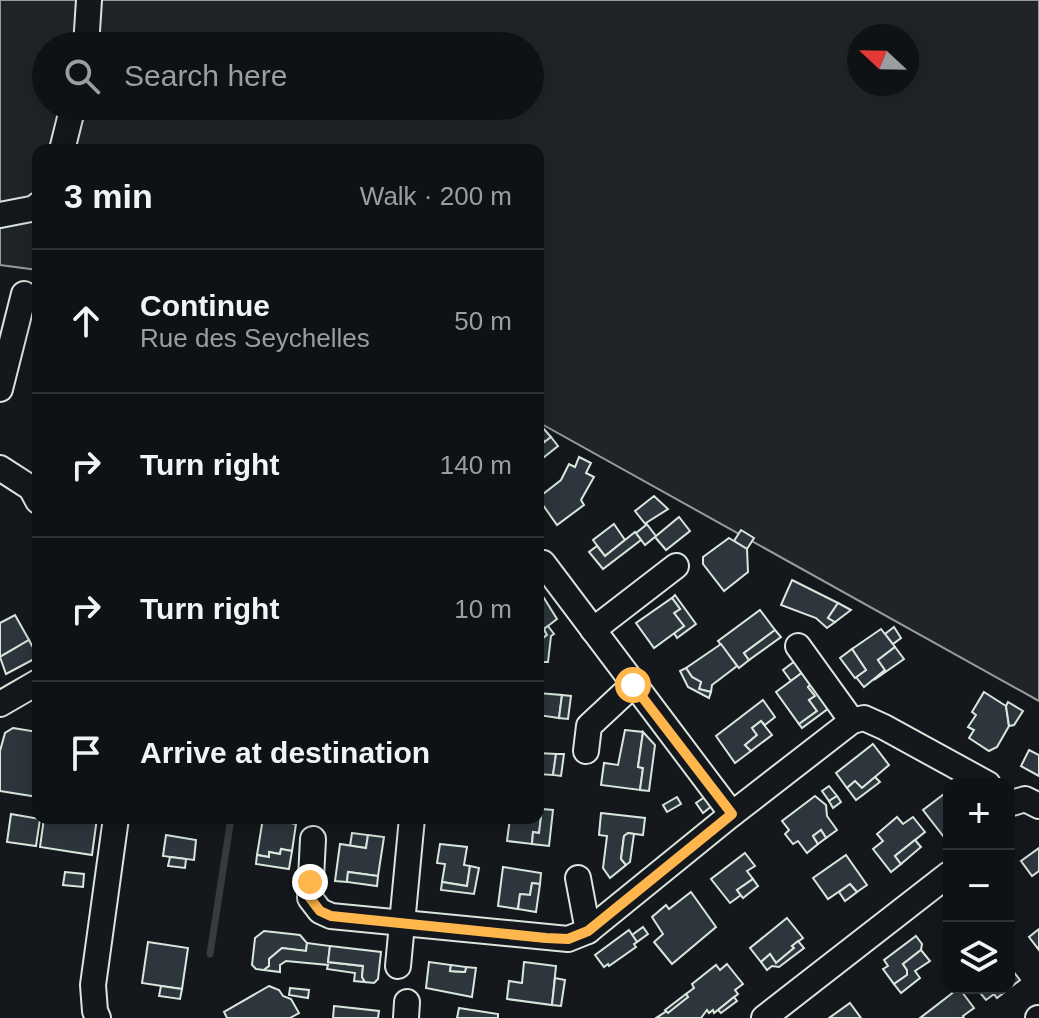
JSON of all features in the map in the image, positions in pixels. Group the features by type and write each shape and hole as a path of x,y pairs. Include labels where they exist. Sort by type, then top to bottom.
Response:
{"street":[{"path":"87,32 89,0"},
{"path":"64,144 70,120"},
{"path":"0,215 32,209"},
{"path":"0,389 24,294"},
{"path":"0,468 32,490"},
{"path":"593,630 676,566"},
{"path":"544,567 732,814"},
{"path":"798,646 852,721"},
{"path":"0,704 32,685"},
{"path":"586,751 589,726 633,685"},
{"path":"313,839 310,898 320,911 331,916 568,939 588,931 852,721 864,718 884,727 977,778"},
{"path":"1015,802 1025,799 1039,806"},
{"path":"98,1018 93,985 115,824"},
{"path":"398,966 411,824"},
{"path":"578,878 588,931"},
{"path":"764,1018 943,879"}],"shaded area":[{"path":"0,0 1039,0 1039,701 544,425 544,144 32,144 32,269 0,265"}],"building":[{"path":"544,429 551,437 544,441"},
{"path":"551,437 558,446 544,457 544,442"},
{"path":"579,457 591,463 586,473 594,477 581,500 584,505 557,525 544,507 544,493 561,480 569,464 575,467"},
{"path":"654,496 668,509 646,523 656,536 679,517 690,531 666,550 655,537 645,545 636,533 646,525 635,511"},
{"path":"614,524 625,540 605,556 593,540"},
{"path":"741,530 754,538 747,549 734,541"},
{"path":"635,532 641,540 603,569 589,552 597,546 605,556"},
{"path":"729,538 747,549 748,572 724,591 703,564 703,557"},
{"path":"792,580 838,603 828,618 835,622 827,628 816,618 781,605"},
{"path":"675,595 696,624 677,638 674,633 684,626 674,613 680,609 672,598"},
{"path":"544,598 557,619 544,629"},
{"path":"672,598 680,609 674,613 684,626 654,648 636,623"},
{"path":"838,603 851,610 835,622 828,618"},
{"path":"760,610 775,630 744,653 749,660 739,668 718,641"},
{"path":"15,615 29,640 0,657 0,623"},
{"path":"548,626 554,634 551,636 548,662 544,662 544,637 547,635 544,629"},
{"path":"894,627 901,638 893,644 885,634"},
{"path":"881,629 895,647 878,660 885,670 864,687 856,677 866,670 852,649"},
{"path":"775,630 781,637 749,660 744,653"},
{"path":"29,640 32,646 32,660 6,674 0,657"},
{"path":"721,644 737,666 712,685 711,692 699,689 701,682 692,677 686,668"},
{"path":"895,647 904,659 874,680 885,670 878,660"},
{"path":"852,649 866,670 855,678 840,658"},
{"path":"795,661 803,672 791,681 783,670"},
{"path":"686,668 692,677 701,682 699,689 711,692 709,698 688,687 680,671"},
{"path":"803,672 815,696 809,700 817,711 799,724 776,692"},
{"path":"811,684 829,708 802,728 799,724 817,711 809,700 815,696 808,687"},
{"path":"984,692 1006,706 1009,726 997,747 989,751 969,738 974,730 968,727 976,715 972,712"},
{"path":"544,694 562,695 559,718 544,716"},
{"path":"562,695 571,696 568,719 559,718"},
{"path":"763,700 775,717 765,725 761,721 752,728 757,735 745,745 751,751 735,763 716,736"},
{"path":"1008,702 1023,711 1014,725 1009,726 1006,706"},
{"path":"761,721 772,735 751,751 745,745 757,735 752,728"},
{"path":"13,728 32,731 32,796 0,791 0,751 5,733"},
{"path":"625,730 643,732 638,767 643,768 640,790 601,785 604,763 618,765"},
{"path":"643,732 655,745 649,791 640,790 643,768 638,767"},
{"path":"873,744 889,765 862,788 855,781 847,788 836,773"},
{"path":"1029,750 1039,755 1039,776 1021,766"},
{"path":"544,753 556,754 553,775 544,774"},
{"path":"556,754 564,754 561,776 553,775"},
{"path":"875,777 880,782 856,800 847,788 855,781 862,788"},
{"path":"829,786 837,796 829,801 822,791"},
{"path":"943,795 943,836 923,810"},
{"path":"706,796 713,805 703,813 696,803"},
{"path":"815,796 826,805 827,816 837,830 826,838 821,830 813,836 818,844 807,853 798,841 793,844 785,834 789,830 782,821"},
{"path":"837,796 841,802 833,808 829,801"},
{"path":"677,797 681,804 667,812 663,805"},
{"path":"544,809 553,810 549,846 532,844 533,832 539,833 540,824 544,824"},
{"path":"601,813 645,818 643,835 628,833 624,836 621,859 626,865 610,878 603,868 607,836 599,835"},
{"path":"11,814 32,818 32,824 39,824 36,846 7,842"},
{"path":"897,817 903,824 913,817 925,832 895,856 901,864 891,872 873,849 883,841 877,834"},
{"path":"43,824 96,824 92,855 40,847"},
{"path":"262,824 296,824 292,851 281,849 280,854 269,852 269,857 257,855"},
{"path":"509,824 540,824 539,833 533,832 532,844 507,841"},
{"path":"821,830 826,838 818,844 813,836"},
{"path":"352,833 368,835 366,848 350,846"},
{"path":"634,834 630,862 626,865 621,859 624,836"},
{"path":"166,835 196,840 194,860 163,856"},
{"path":"368,835 384,837 378,876 348,872 347,882 335,881 340,844 366,848"},
{"path":"915,840 921,847 901,864 895,856"},
{"path":"440,844 467,847 464,865 470,866 467,886 442,882 445,864 437,863"},
{"path":"1039,848 1039,871 1032,876 1021,861"},
{"path":"281,849 292,851 289,869 256,864 257,855 269,857 269,852 280,854"},
{"path":"745,853 755,866 747,871 753,879 737,890 741,895 730,903 711,879"},
{"path":"846,855 867,885 857,892 850,884 828,899 813,878"},
{"path":"170,857 186,859 185,868 168,866"},
{"path":"470,866 479,868 474,894 441,890 442,882 467,886"},
{"path":"503,867 541,873 540,884 532,883 530,895 520,894 518,909 498,906"},
{"path":"65,872 84,874 83,887 63,885"},
{"path":"348,872 378,876 377,886 347,882"},
{"path":"753,879 758,886 743,898 737,890"},
{"path":"532,883 540,884 536,912 518,909 520,894 530,895"},
{"path":"850,884 857,892 845,901 839,892"},
{"path":"691,892 716,927 672,964 654,942 663,934 652,917 666,905 669,909"},
{"path":"787,918 803,938 776,963 770,954 761,962 750,948"},
{"path":"643,927 648,934 637,942 632,935"},
{"path":"1039,929 1039,950 1029,937"},
{"path":"629,930 637,942 634,944 636,947 604,967 595,955"},
{"path":"264,931 300,935 307,943 306,951 282,948 269,959 269,966 264,970 256,969 252,965 255,938"},
{"path":"916,936 922,944 921,950 903,964 907,975 894,984 883,969 888,966 884,960"},
{"path":"798,941 804,948 779,967 772,966 767,970 761,962 770,954 776,963"},
{"path":"148,942 188,948 182,989 142,983"},
{"path":"307,943 330,946 328,962 363,966 365,982 354,981 355,973 327,969 328,965 286,961 280,965 280,972 264,970 269,966 269,959 282,948 306,951"},
{"path":"330,946 381,952 378,979 374,983 365,982 363,966 328,962"},
{"path":"921,950 930,961 915,971 920,978 901,993 894,984 907,975 903,964"},
{"path":"429,962 451,965 450,971 465,972 466,967 476,968 472,997 426,988"},
{"path":"524,962 556,966 552,1005 507,999 509,981 522,983"},
{"path":"727,964 743,984 735,990 738,994 714,1013 707,1010 701,1018 656,1018 688,997 686,994 694,988 692,984 716,965 720,970"},
{"path":"451,965 466,967 465,972 450,971"},
{"path":"555,978 565,980 561,1006 552,1005"},
{"path":"161,986 182,989 180,999 159,996"},
{"path":"269,986 291,999 299,1013 290,1018 227,1018 224,1012"},
{"path":"290,988 309,990 308,998 289,995"},
{"path":"686,994 688,997 668,1013 665,1010"},
{"path":"951,994 964,994 974,1008 964,1018 920,1018"},
{"path":"734,997 737,1001 721,1013 718,1010"},
{"path":"850,1003 861,1018 829,1018"},
{"path":"334,1006 379,1011 378,1018 333,1018"},
{"path":"459,1008 498,1014 498,1018 457,1018"}],"waterway":[{"path":"210,954 230,824"}],"route":[{"path":"310,882 310,898 320,911 331,916 546,938 568,939 588,931 732,814 633,685"}]}
